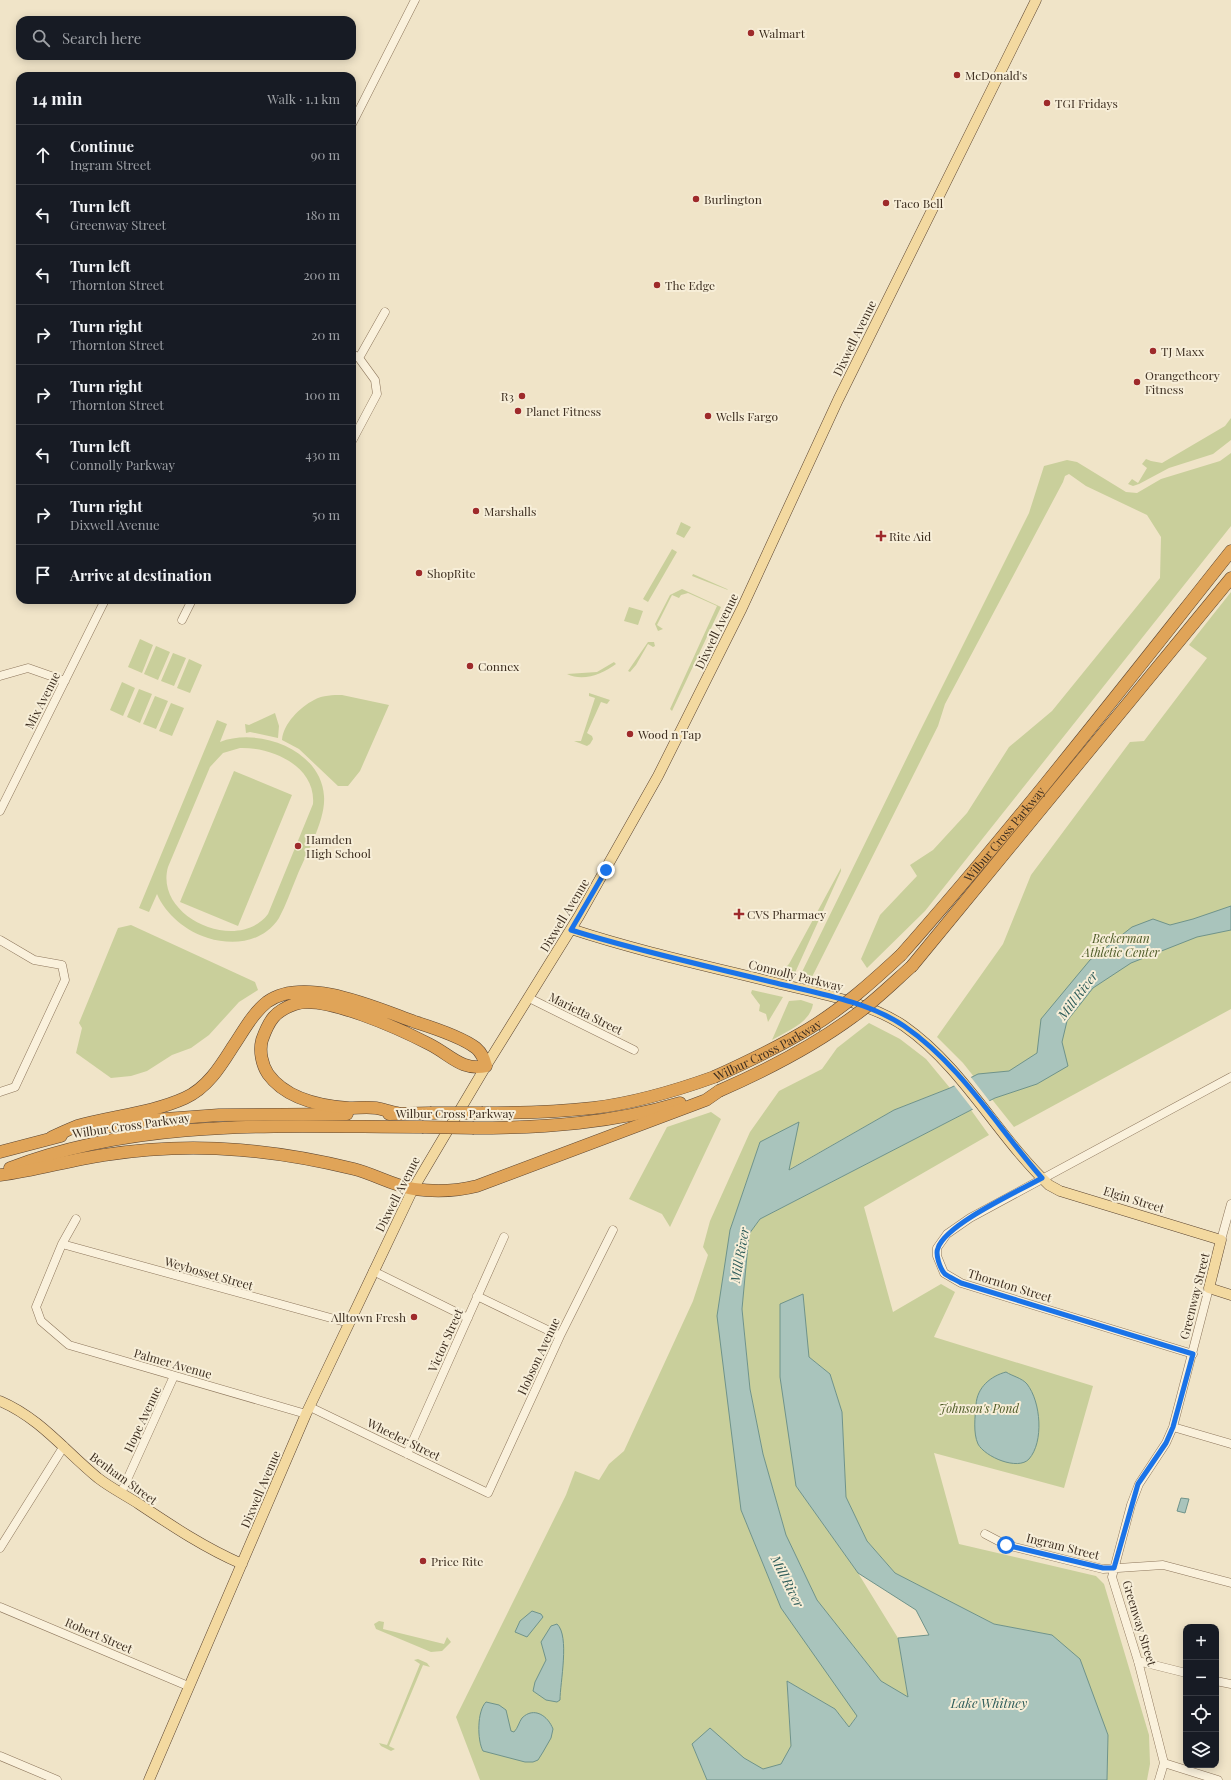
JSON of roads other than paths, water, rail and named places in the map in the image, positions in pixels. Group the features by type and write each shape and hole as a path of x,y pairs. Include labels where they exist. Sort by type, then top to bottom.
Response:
{"highway":[{"name":"Wilbur Cross Parkway","path":"0,1152 52,1137 101,1127 151,1120 219,1115 430,1114 535,1112 594,1108 684,1088 714,1077 762,1055 810,1028 843,1005 874,980 901,955 1110,705 1231,551"},
{"name":"Wilbur Cross Parkway","path":"0,1172 55,1153 96,1142 150,1133 207,1128 474,1128 569,1125 617,1118 675,1104 719,1091 768,1069 819,1040 854,1016 912,966 1231,578"},
{"path":"52,1137 75,1127 165,1106 186,1097 202,1086 217,1071 252,1017 268,1002 287,993 307,991 333,996 377,1008 423,1024 476,1048 483,1056 486,1066 475,1068 467,1067 431,1045 397,1029 362,1015 325,1005 300,1003 281,1009 267,1024 260,1045 263,1066 275,1084 296,1097 322,1104 348,1108 376,1108 397,1114"},
{"path":"0,1175 19,1173 104,1155 148,1149 193,1148 241,1150 298,1157 355,1169 413,1189 461,1190 478,1186 706,1100 719,1091"}],"main road":[{"name":"Dixwell Avenue","path":"149,1780 188,1686 308,1410 413,1189 618,850 690,716 742,608 838,400 1036,0"},
{"name":"Connolly Parkway","path":"571,930 620,945 825,995 871,1009 909,1030 942,1058 1042,1178"},
{"name":"Elgin Street","path":"1042,1178 1049,1185 1060,1190 1221,1240"},
{"name":"Greenway Street","path":"1209,1288 1221,1240"},
{"path":"1209,1288 1231,1295"},
{"name":"Benham Street","path":"0,1401 28,1416 64,1446 89,1471 121,1493 172,1527 223,1556 242,1564"}],"street":[{"path":"356,116 415,0"},
{"path":"356,434 377,394 375,380 356,356 385,312"},
{"name":"Mix Avenue","path":"0,811 103,604"},
{"path":"182,620 190,604"},
{"path":"0,676 28,668 66,681"},
{"path":"0,1092 14,1087 65,980 62,965 34,960 4,942"},
{"name":"Marietta Street","path":"528,998 634,1050"},
{"name":"Thornton Street","path":"1193,1354 961,1283 944,1273 937,1256 938,1248 947,1234 970,1218 1231,1076"},
{"name":"Greenway Street","path":"1221,1240 1231,1204"},
{"path":"62,1244 76,1219"},
{"name":"Hobson Avenue","path":"488,1493 560,1336 613,1230"},
{"name":"Victor Street","path":"407,1454 504,1237"},
{"name":"Palmer Avenue","path":"62,1244 36,1307 41,1321 69,1346 174,1376 308,1410"},
{"name":"Weybosset Street","path":"62,1244 349,1324"},
{"path":"373,1271 468,1318"},
{"name":"Greenway Street","path":"1164,1762 1138,1662 1112,1577 1138,1484 1166,1443 1173,1427 1209,1288"},
{"path":"478,1296 560,1336"},
{"name":"Hope Avenue","path":"121,1493 174,1376"},
{"name":"Wheeler Street","path":"308,1410 407,1454 488,1493"},
{"path":"1173,1427 1231,1444"},
{"path":"0,1548 64,1446"},
{"name":"Ingram Street","path":"986,1534 1006,1545 1103,1568 1163,1565 1231,1583"},
{"name":"Robert Street","path":"0,1607 188,1686"},
{"path":"1138,1662 1183,1672"},
{"path":"1219,1682 1231,1684"},
{"path":"0,1756 57,1780"},
{"path":"1159,1780 1164,1762 1218,1780"}],"water":[{"name":"Lake Whitney","path":"1231,906 1231,930 1197,937 1131,963 1093,988 1067,1021 1062,1042 1068,1066 1037,1084 995,1098 760,1219 749,1234 742,1309 750,1389 763,1454 786,1535 817,1600 881,1681 908,1697 898,1638 929,1635 916,1610 858,1573 796,1486 780,1377 780,1304 803,1294 809,1357 830,1374 842,1412 846,1497 867,1541 895,1573 994,1624 1052,1635 1080,1659 1108,1735 1107,1780 707,1780 692,1744 710,1728 744,1758 763,1769 781,1764 791,1746 787,1681 835,1709 849,1727 857,1716 781,1608 741,1510 717,1316 730,1230 760,1142 799,1122 789,1170 894,1110 950,1088 978,1074 1009,1071 1037,1053 1041,1019 1090,960 1132,927 1153,919 1170,925"},
{"name":"Johnson's Pond","path":"1006,1372 1027,1384 1032,1392 1038,1411 1039,1433 1034,1452 1029,1459 1017,1464 1002,1461 987,1454 978,1444 975,1435 977,1399 979,1393 990,1379"},
{"path":"1181,1498 1189,1499 1185,1513 1177,1511"},
{"path":"532,1611 541,1614 543,1617 527,1637 515,1632 520,1621"},
{"path":"557,1624 561,1630 564,1649 560,1700 557,1702 546,1700 533,1691 535,1682 546,1660 541,1642 551,1626"},
{"path":"486,1702 499,1705 506,1710 511,1731 514,1732 522,1718 527,1714 540,1714 548,1720 553,1729 551,1738 538,1760 533,1762 525,1762 483,1751 480,1740 479,1726 481,1712"}],"place":[{"name":"Walmart","path":"751,33"},
{"name":"McDonald's","path":"957,75"},
{"name":"TGI Fridays","path":"1047,103"},
{"name":"Burlington","path":"696,199"},
{"name":"Taco Bell","path":"886,203"},
{"name":"The Edge","path":"657,285"},
{"name":"TJ Maxx","path":"1153,351"},
{"name":"Orangetheory Fitness","path":"1137,382"},
{"name":"R3","path":"522,396"},
{"name":"Planet Fitness","path":"518,411"},
{"name":"Wells Fargo","path":"708,416"},
{"name":"Marshalls","path":"476,511"},
{"name":"Rite Aid","path":"881,536"},
{"name":"ShopRite","path":"419,573"},
{"name":"Connex","path":"470,666"},
{"name":"Wood n Tap","path":"630,734"},
{"name":"Hamden High School","path":"298,846"},
{"name":"CVS Pharmacy","path":"739,914"},
{"name":"Alltown Fresh","path":"414,1317"},
{"name":"Price Rite","path":"423,1561"}],"park label":[{"name":"Beckerman Athletic Center","path":"1121,945"}],"water label":[{"name":"Mill River","path":"1077,995"},
{"name":"Mill River","path":"739,1255"},
{"name":"Mill River","path":"788,1581"}]}
